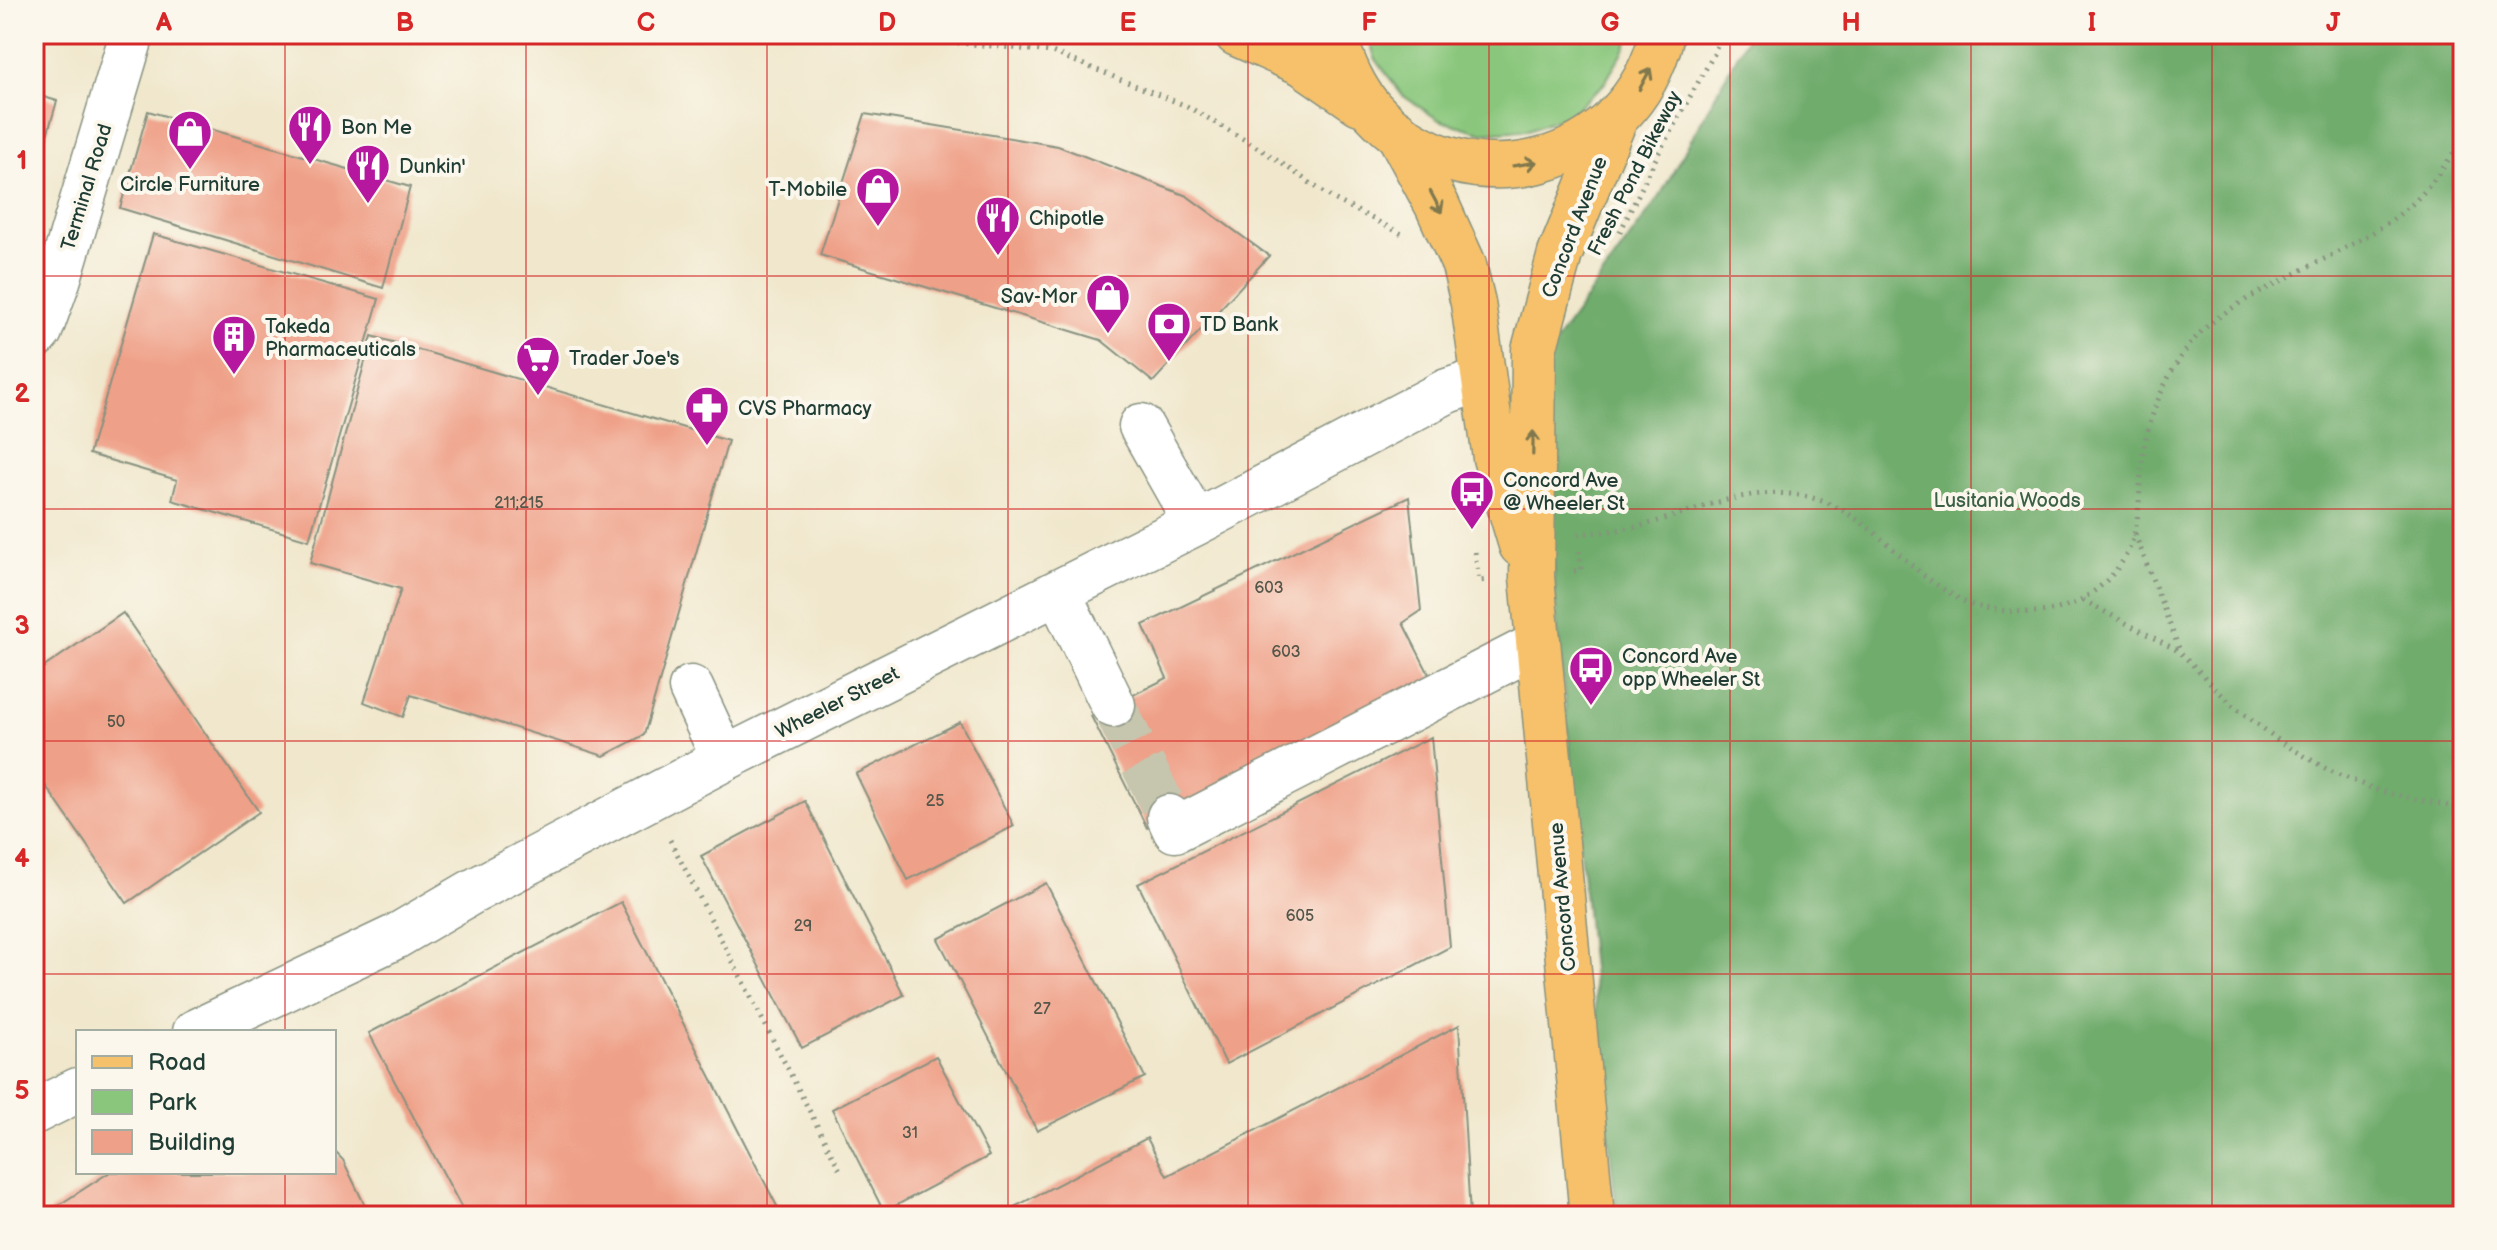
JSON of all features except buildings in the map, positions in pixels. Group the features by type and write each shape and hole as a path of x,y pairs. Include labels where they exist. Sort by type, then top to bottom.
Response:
{"main road":[{"path":"1237,34 1323,75 1419,147 1454,161 1516,166 1565,153 1587,141 1616,117 1633,99 1646,78 1662,34"},
{"path":"1334,34 1351,79 1371,109 1391,127"},
{"name":"Concord Avenue","path":"1511,579 1534,350 1560,254 1616,117"},
{"name":"Concord Avenue","path":"1391,127 1444,218 1464,265 1473,303 1511,579 1538,644 1592,1216"}],"street":[{"name":"Terminal Road","path":"34,338 40,331 59,278 132,34"},
{"name":"Wheeler Street","path":"199,1030 395,937 470,893 724,759 1196,523 1447,391 1483,379"},
{"path":"1141,426 1196,523"},
{"path":"1058,592 1113,705"},
{"path":"1169,817 1175,830 1538,644"},
{"path":"691,688 724,759"},
{"path":"34,1112 76,1091"}],"path":[{"path":"870,34 1052,52 1189,107 1265,152 1332,198 1406,236"},
{"name":"Fresh Pond Bikeway","path":"1619,233 1658,154 1714,54 1721,34"},
{"path":"1578,534 1643,525 1720,501 1758,493 1793,494 1828,502 1862,521 1930,582 1970,604 2010,613 2047,611 2083,600 2104,585 2122,563 2135,534 2142,460 2150,421 2166,381 2194,340 2234,306 2375,231 2412,203 2446,166 2463,137"},
{"path":"1578,519 1581,570"},
{"path":"2135,534 2180,652"},
{"path":"1479,581 1511,579"},
{"path":"2083,600 2180,652 2231,704 2281,742 2330,771 2379,791 2463,809"},
{"path":"670,840 842,1174"}],"green space":[{"path":"1368,34 1629,34 1627,45 1604,84 1570,114 1528,130 1483,133 1439,120 1402,95 1375,58"},
{"name":"Lusitania Woods","path":"1749,34 2463,34 2463,1216 1617,1216 1557,624 1542,360 1660,196"}],"tunnel":[{"path":"1113,705 1169,817"}],"place":[{"name":"Bon Me","path":"310,166"},
{"name":"Circle Furniture","path":"190,171"},
{"name":"Dunkin'","path":"368,205"},
{"name":"T-Mobile","path":"878,228"},
{"name":"Chipotle","path":"998,257"},
{"name":"Sav-Mor","path":"1108,335"},
{"name":"TD Bank","path":"1169,363"},
{"name":"Takeda Pharmaceuticals","path":"234,376"},
{"name":"Trader Joe's","path":"538,397"},
{"name":"CVS Pharmacy","path":"707,447"},
{"name":"Concord Ave @ Wheeler St","path":"1472,531"},
{"name":"Concord Ave opp Wheeler St","path":"1591,707"}]}
